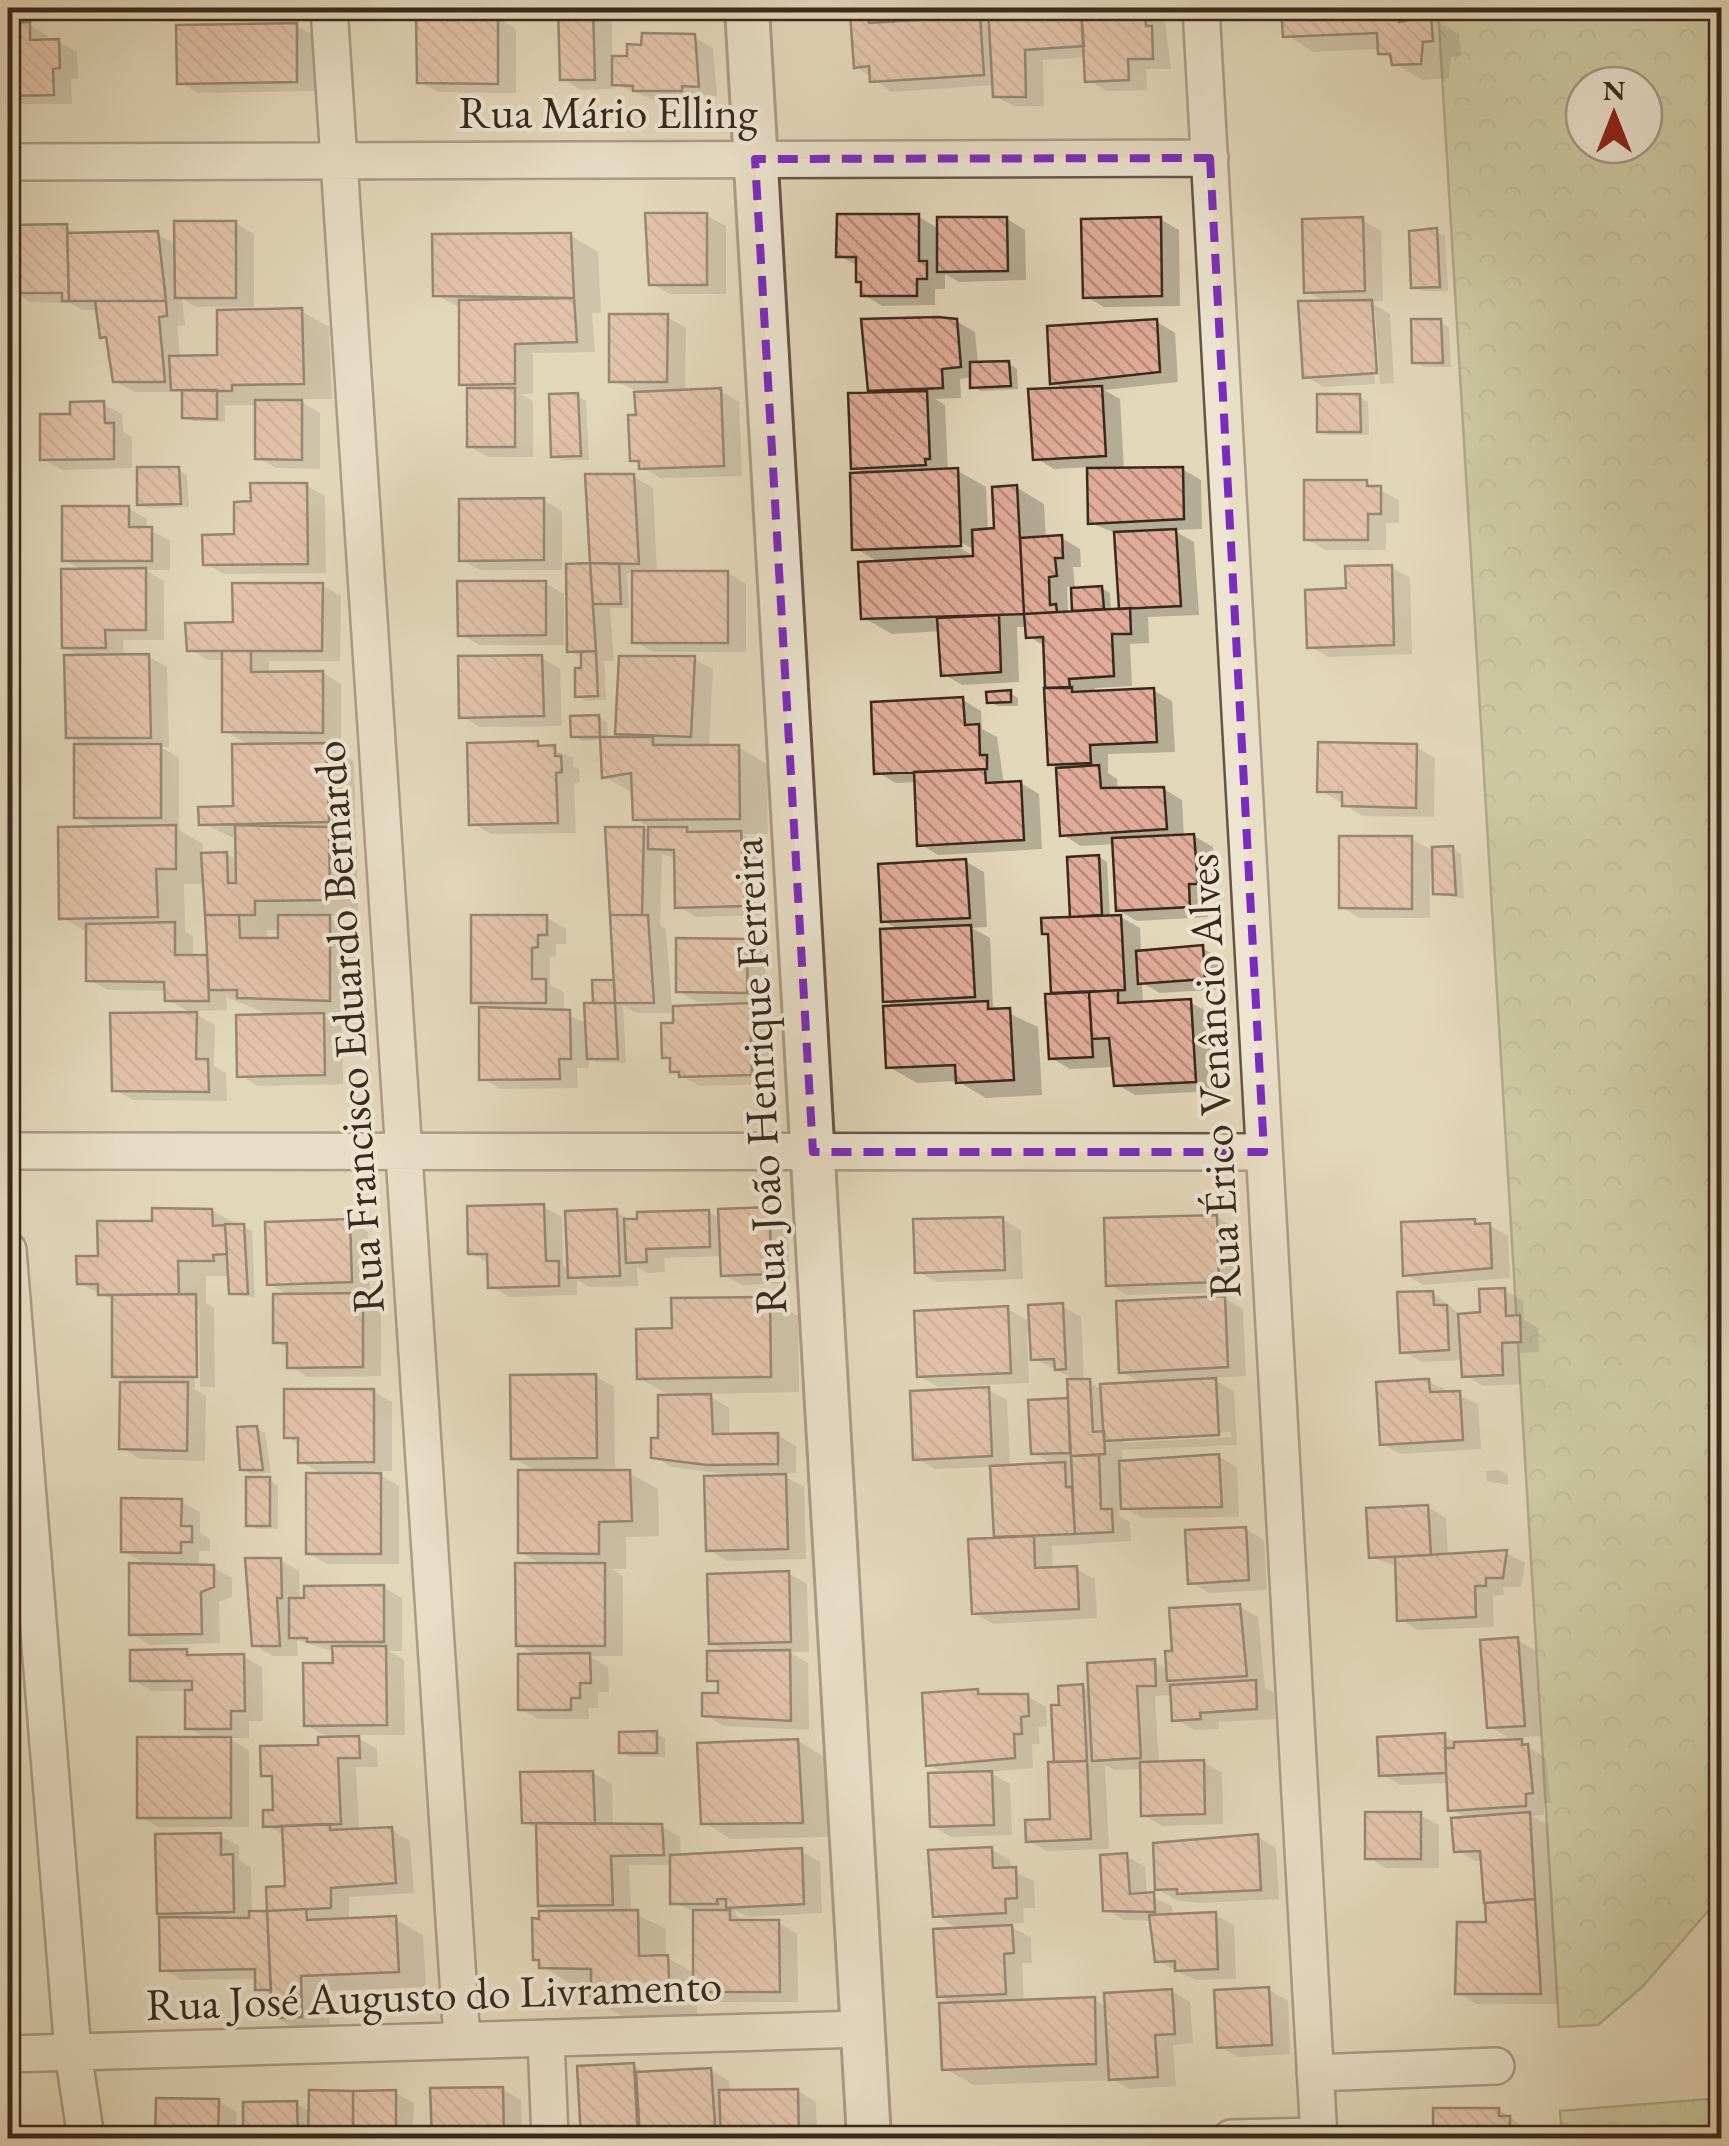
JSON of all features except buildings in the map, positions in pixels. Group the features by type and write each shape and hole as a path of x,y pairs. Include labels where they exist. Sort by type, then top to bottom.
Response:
{"street":[{"name":"Rua Francisco Eduardo Bernardo","path":"329,8 462,2040"},
{"name":"Rua João Henrique Ferreira","path":"747,8 869,2138"},
{"name":"Rua Érico Venâncio Alves","path":"1201,8 1319,2137"},
{"name":"Rua Mário Elling","path":"8,162 1210,158"},
{"path":"8,1151 1264,1152"},
{"path":"8,1250 73,2052 86,2138"},
{"name":"Rua José Augusto do Livramento","path":"8,2054 862,2029"},
{"path":"546,2038 550,2138"},
{"path":"1316,2073 1496,2066"},
{"path":"1231,2138 1319,2137"}],"highlighted area":[{"path":"1210,158 1264,1152 813,1152 755,159"}],"green space":[{"path":"1438,8 1721,8 1721,1896 1642,1987 1598,2025 1559,2027"},
{"path":"1721,2098 1721,2138 1562,2138 1560,2111"}]}
